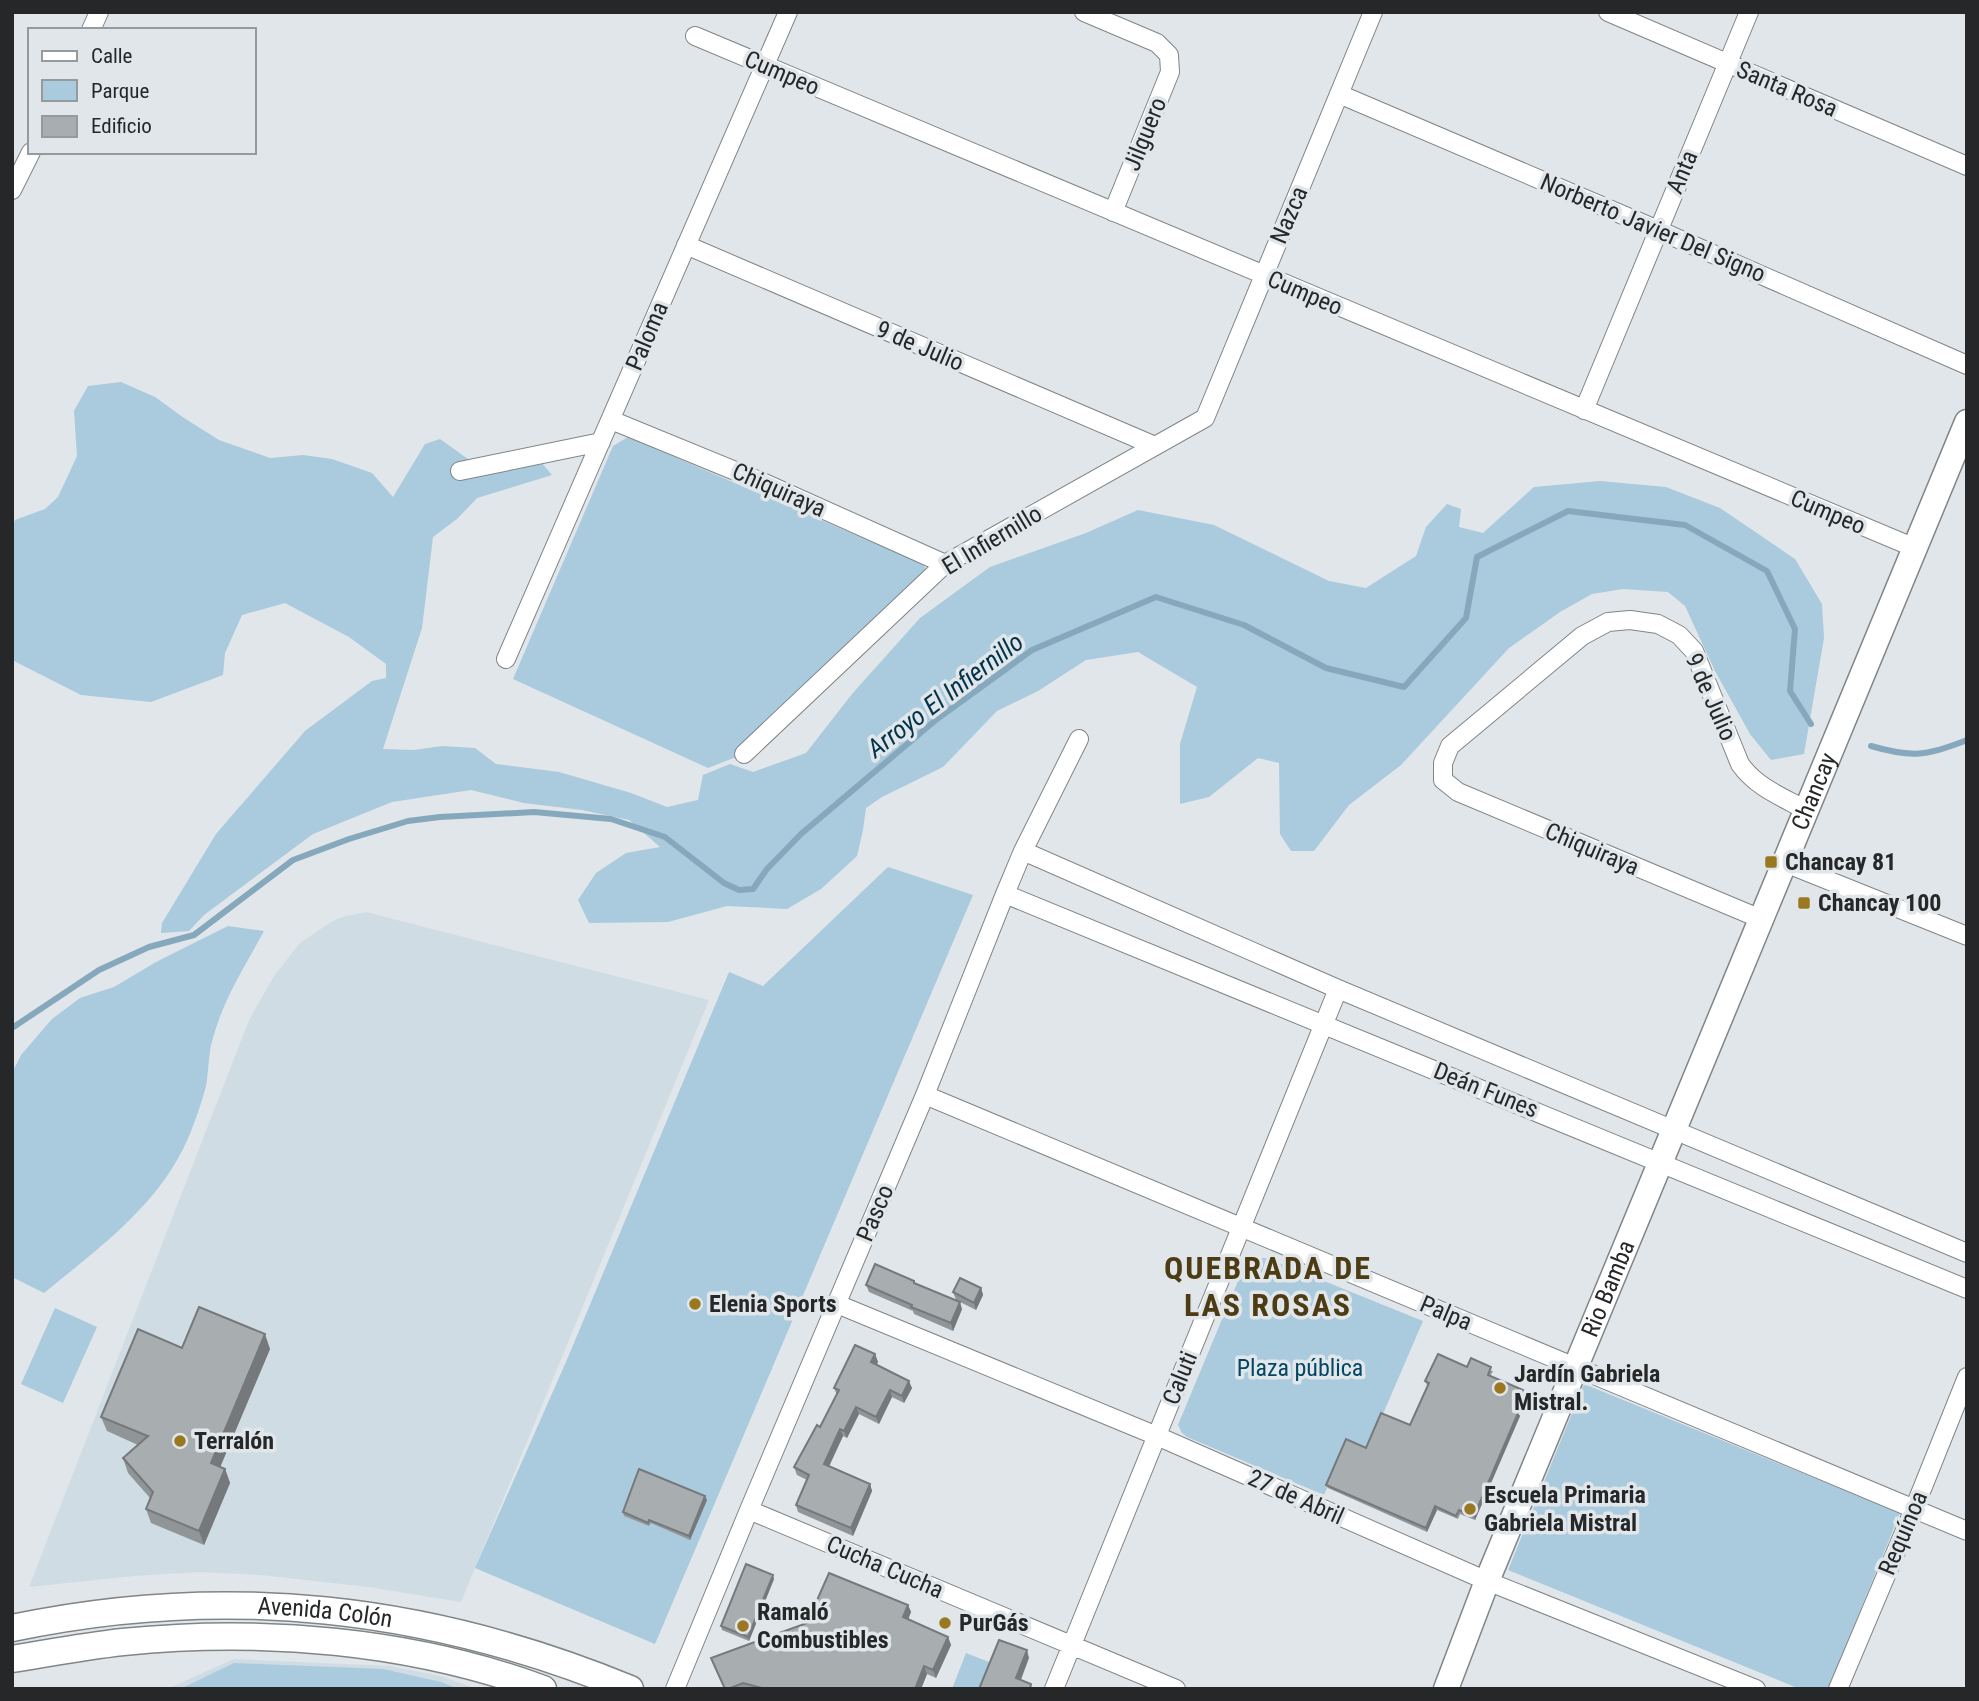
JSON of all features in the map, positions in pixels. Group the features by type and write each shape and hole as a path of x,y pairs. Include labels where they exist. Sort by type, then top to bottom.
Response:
{"main road":[{"name":"Chancay","path":"1660,1162 1967,422"},
{"name":"Rio Bamba","path":"1446,1689 1487,1581 1660,1162"},
{"name":"Avenida Colón","path":"12,1628 80,1615 187,1605 251,1605 335,1611 473,1636 557,1660 630,1689"},
{"name":"Avenida Colón","path":"12,1659 145,1640 225,1636 286,1638 409,1653 494,1673 543,1689"}],"street":[{"path":"92,28 99,12"},
{"name":"Paloma","path":"506,659 788,12"},
{"name":"Jilguero","path":"1084,12 1157,43 1169,55 1170,72 1113,212"},
{"name":"Nazca","path":"1205,418 1373,12"},
{"name":"Santa Rosa","path":"1608,12 1967,166"},
{"name":"Anta","path":"1584,410 1749,12"},
{"name":"Cumpeo","path":"695,36 1915,548"},
{"name":"Norberto Javier Del Signo","path":"1339,94 1967,365"},
{"path":"12,190 30,154"},
{"name":"9 de Julio","path":"687,245 1154,446"},
{"name":"El Infiernillo","path":"744,754 945,564 1205,418"},
{"name":"Chiquiraya","path":"611,420 762,482 945,564"},
{"path":"460,471 601,442"},
{"name":"9 de Julio","path":"1443,762 1450,746 1582,636 1608,622 1630,620 1658,624 1679,635 1694,651 1740,764 1748,775 1763,787 1806,810"},
{"name":"Pasco","path":"675,1689 925,1095 1023,851 1079,739"},
{"name":"Chiquiraya","path":"1443,762 1443,780 1458,792 1761,919"},
{"name":"Deán Funes","path":"1023,851 1338,989 1967,1253"},
{"path":"1785,863 1967,936"},
{"name":"Deán Funes","path":"1005,894 1967,1289"},
{"name":"Caluti","path":"1054,1689 1338,989"},
{"name":"Palpa","path":"925,1095 1967,1531"},
{"name":"27 de Abril","path":"837,1304 1157,1436 1487,1581 1756,1689"},
{"name":"Requínoa","path":"1838,1689 1967,1377"},
{"name":"Cucha Cucha","path":"749,1510 1176,1689"}],"shaded area":[{"name":"Terralón","path":"366,912 709,1000 461,1602 368,1587 261,1575 200,1572 29,1587 249,1020 274,976 300,943 331,922"},
{"path":"234,1659 390,1666 440,1676 478,1689 167,1689"}],"green space":[{"path":"121,382 155,397 219,440 270,458 303,455 332,459 372,473 393,497 425,444 440,439 475,464 541,462 552,475 477,498 457,519 433,537 422,628 383,749 414,750 442,746 475,748 496,764 559,772 631,793 667,807 698,800 703,775 730,764 753,772 806,753 852,694 920,618 990,567 1086,533 1138,510 1214,525 1329,581 1366,588 1416,556 1426,527 1447,504 1461,509 1459,527 1483,533 1534,487 1600,481 1666,487 1720,508 1795,559 1822,604 1824,638 1804,754 1771,760 1750,734 1715,671 1685,606 1668,592 1623,589 1592,594 1560,612 1509,648 1401,765 1349,805 1314,851 1291,851 1280,834 1279,763 1258,758 1209,797 1180,804 1180,744 1197,687 1138,652 1086,660 1038,691 997,711 943,767 882,797 866,808 857,856 821,889 787,909 727,906 668,922 589,923 578,900 596,873 626,853 660,847 629,820 582,810 524,803 471,790 392,802 313,834 204,915 189,931 161,933 162,923 216,834 305,731 372,681 386,678 386,664 349,637 285,603 242,615 225,653 223,675 151,702 81,695 12,660 12,529 15,520 45,509 58,497 77,456 74,411 88,386"},
{"path":"628,437 913,558 921,562 926,569 921,580 736,757 708,768 513,679 613,446"},
{"name":"Elenia Sports","path":"888,867 973,895 655,1644 475,1568 566,1362 729,972 763,986"},
{"path":"228,926 264,931 235,983 217,1024 199,1110 185,1145 170,1172 120,1229 44,1293 12,1277 12,1073 21,1055 52,1019 80,998 114,987 156,962"},
{"name":"Plaza pública","path":"1259,1258 1267,1258 1423,1321 1367,1451 1348,1443 1324,1495 1187,1437 1178,1425 1243,1269 1246,1264"},
{"path":"55,1308 97,1327 63,1403 21,1384"},
{"path":"1584,1384 1900,1513 1828,1689 1800,1689 1508,1570"},
{"path":"966,1653 994,1664 985,1689 952,1689"},
{"path":"234,1663 383,1669 441,1682 459,1689 180,1689"}],"building":[{"path":"875,1264 960,1302 951,1323 866,1285"},
{"path":"960,1278 981,1288 974,1303 953,1292"},
{"name":"Terralón","path":"199,1307 265,1334 211,1463 225,1469 199,1531 146,1509 153,1492 123,1458 148,1436 101,1417 138,1329 182,1348"},
{"path":"855,1345 875,1354 871,1362 909,1381 902,1396 890,1390 876,1417 856,1407 844,1431 840,1429 824,1464 870,1484 851,1528 796,1505 809,1475 794,1467 817,1425 820,1427 839,1390 834,1388"},
{"path":"1438,1354 1467,1367 1471,1358 1491,1367 1488,1375 1523,1390 1514,1410 1518,1413 1474,1516 1459,1510 1456,1516 1435,1506 1426,1528 1326,1485 1346,1439 1366,1448 1381,1413 1410,1425 1429,1383 1425,1381"},
{"path":"639,1469 705,1496 689,1536 623,1512"},
{"path":"746,1564 773,1575 748,1637 721,1626"},
{"path":"829,1573 908,1605 903,1617 948,1637 933,1670 924,1666 915,1689 766,1689 743,1683 725,1689 711,1658 807,1623"},
{"path":"999,1640 1027,1650 1016,1678 1031,1684 1030,1689 979,1689"}],"waterway":[{"name":"Arroyo El Infiernillo","path":"12,1028 99,970 149,947 194,935 293,860 408,821 534,812 611,819 665,837 724,883 739,890 753,889 767,869 801,834 937,719 1032,650 1156,597 1244,625 1326,668 1404,687 1466,618 1477,557 1568,511 1685,525 1767,571 1795,629 1790,691 1811,724"},
{"name":"Arroyo El Infiernillo","path":"1871,746 1919,754 1967,740"}],"place":[{"name":"Chancay 81","path":"1771,862"},
{"name":"Chancay 100","path":"1804,903"},
{"name":"Elenia Sports","path":"695,1304"},
{"name":"Jardín Gabriela Mistral.","path":"1500,1388"},
{"name":"Terralón","path":"180,1441"},
{"name":"Escuela Primaria Gabriela Mistral","path":"1470,1509"},
{"name":"PurGás","path":"945,1623"},
{"name":"Ramaló Combustibles","path":"743,1626"}],"district":[{"name":"QUEBRADA DE LAS ROSAS","path":"1268,1286"}]}
